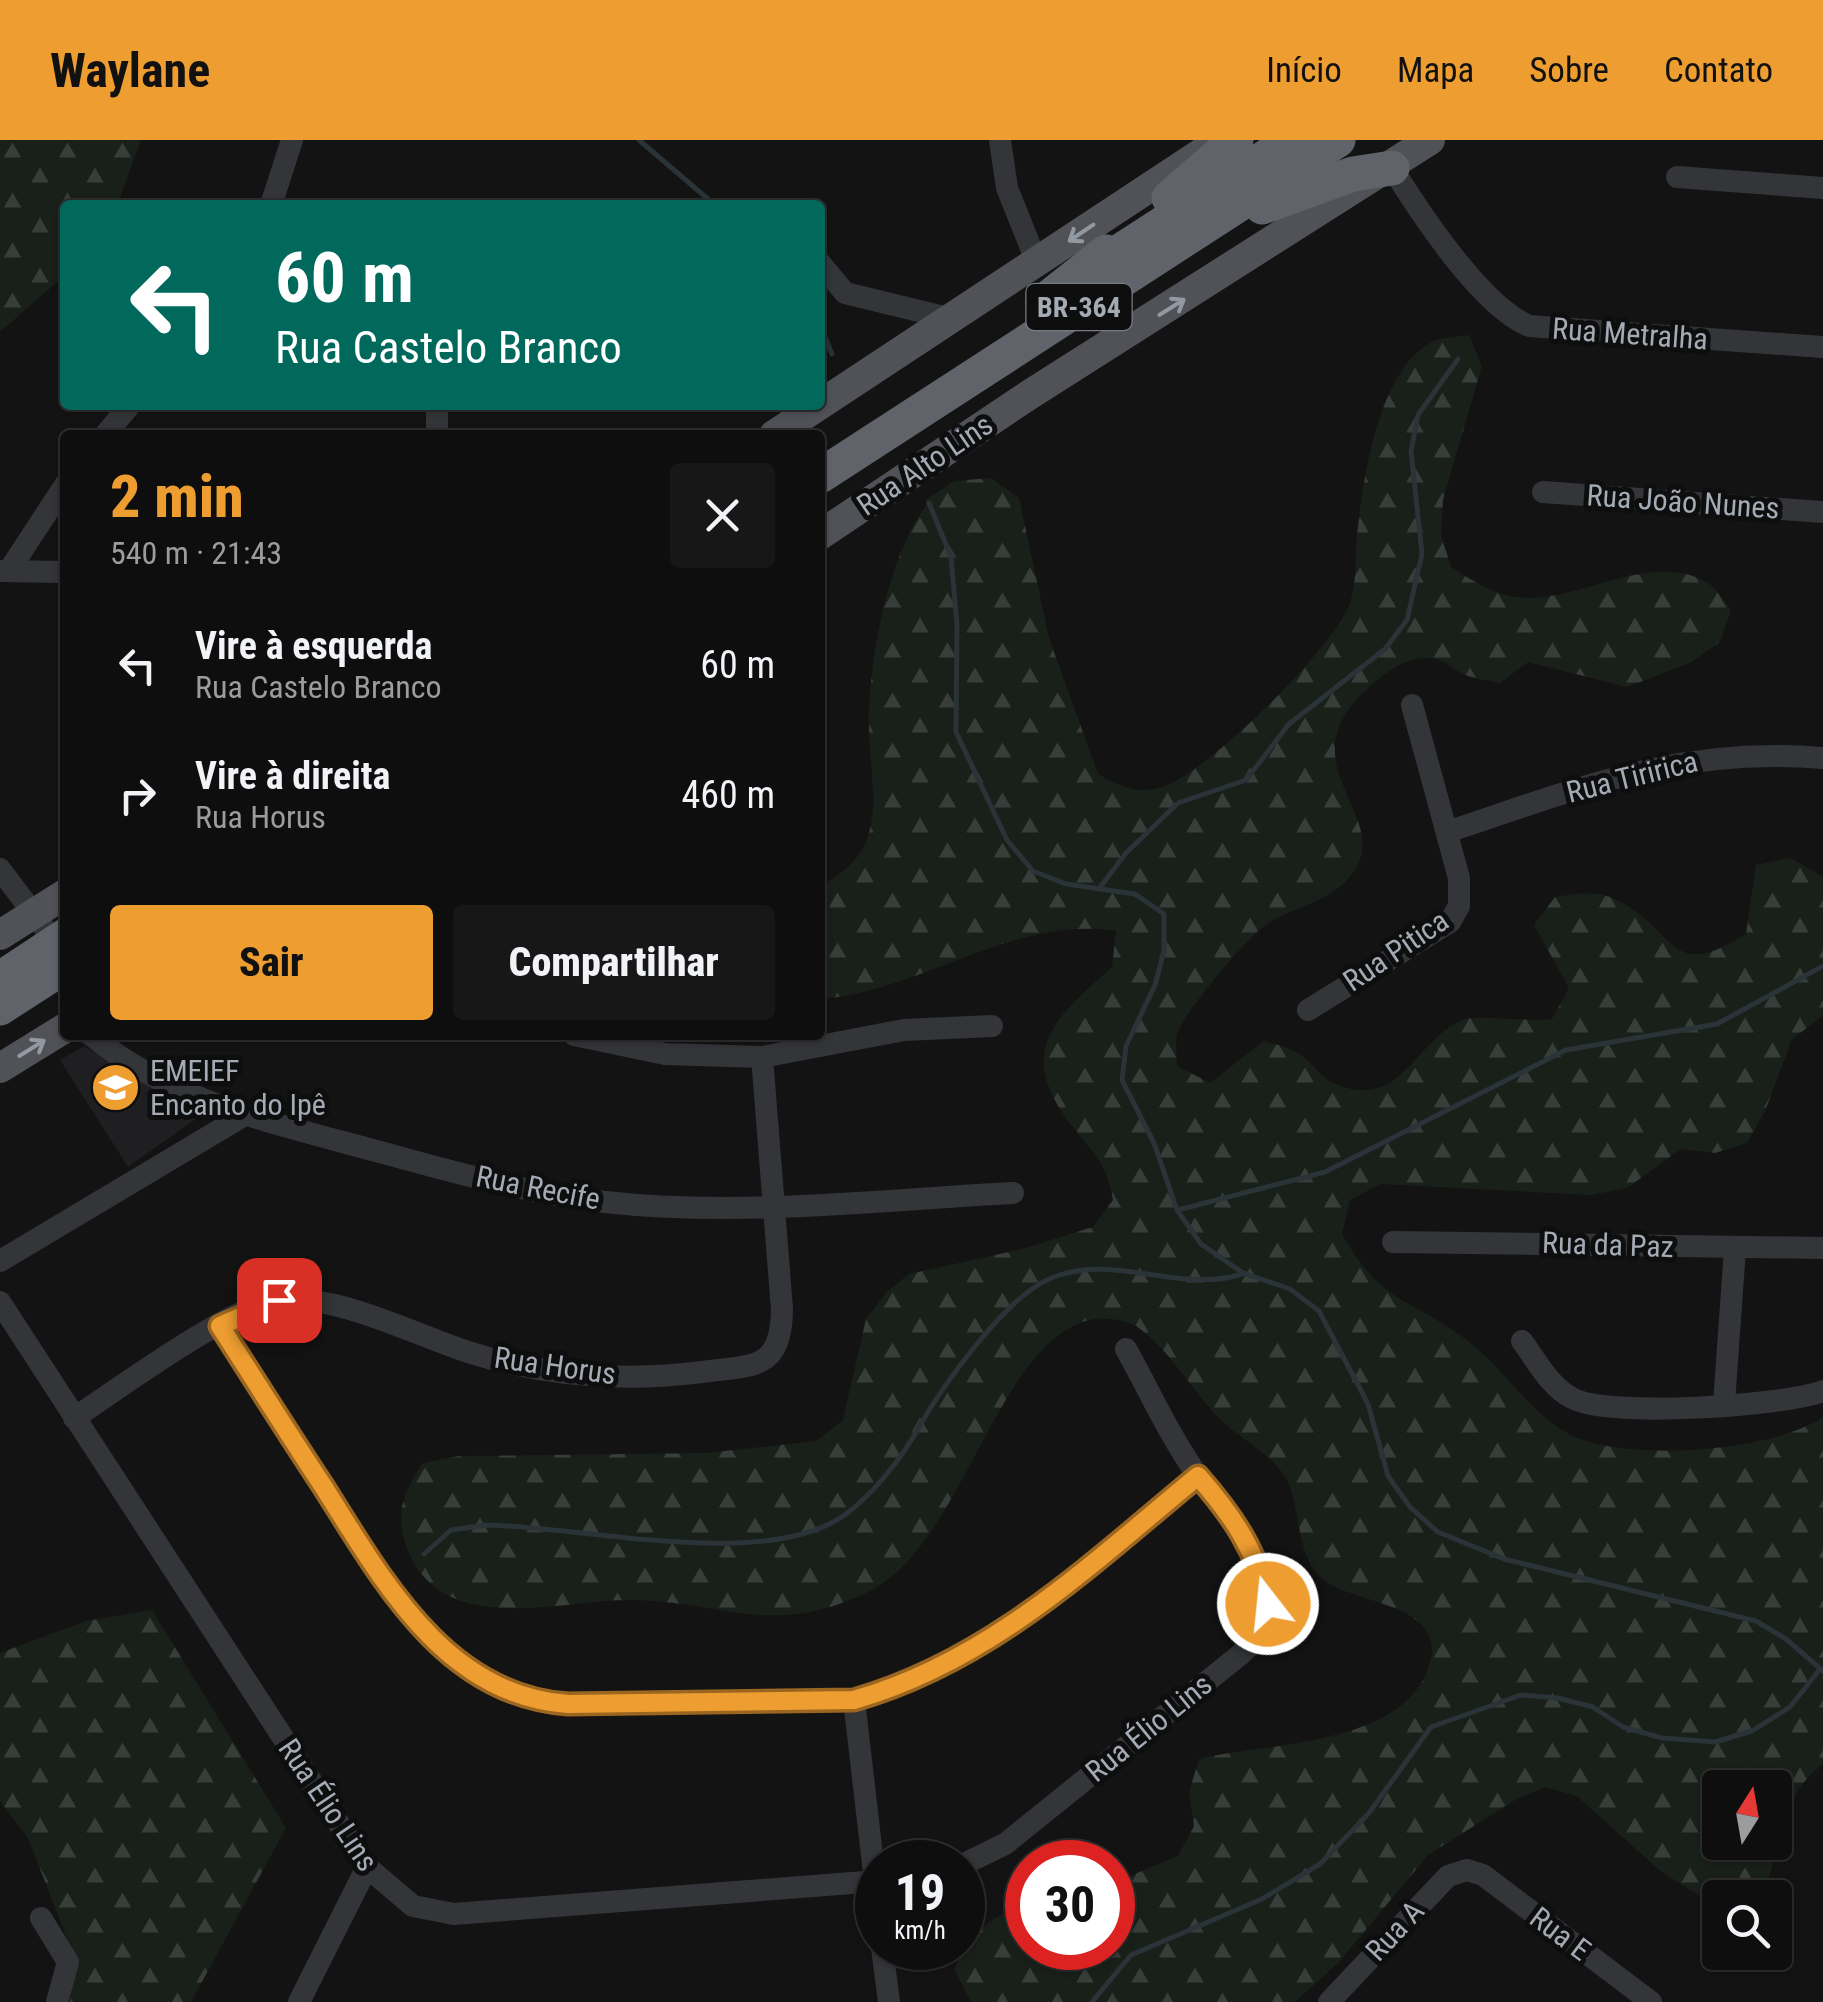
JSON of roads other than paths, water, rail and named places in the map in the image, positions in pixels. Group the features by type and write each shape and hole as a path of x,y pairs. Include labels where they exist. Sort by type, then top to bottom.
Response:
{"highway":[{"path":"1043,302 1236,140"},
{"name":"BR-364","path":"825,444 1292,140"},
{"name":"BR-364","path":"825,473 1338,140"},
{"path":"1209,224 1339,179 1392,168"},
{"path":"0,979 60,949"},
{"path":"0,1008 60,950"}],"main road":[{"path":"825,401 1220,140"},
{"name":"Rua Alto Lins","path":"825,532 1029,395 1392,168 1430,140"},
{"path":"782,430 812,410"},
{"path":"0,935 60,897"},
{"path":"0,1068 60,1031"}],"street":[{"path":"273,200 292,140"},
{"path":"1000,140 1006,188 1037,263"},
{"name":"Rua Metralha","path":"1392,168 1482,288 1515,320 1530,326 1823,348"},
{"path":"1677,178 1823,188"},
{"path":"825,269 845,293 952,318"},
{"path":"108,430 126,410"},
{"path":"5,570 60,492"},
{"name":"Rua João Nunes","path":"1543,492 1823,512"},
{"path":"5,570 60,572"},
{"name":"Rua Pitica","path":"1308,1010 1456,914 1459,878 1412,705"},
{"name":"Rua Tiririca","path":"1447,832 1654,766 1729,755 1823,758"},
{"path":"0,869 60,948"},
{"path":"598,1040 665,1054 762,1057 904,1030 992,1026"},
{"name":"Rua Recife","path":"99,1040 154,1076 243,1116 564,1197 668,1206 776,1205 1013,1193"},
{"name":"Rua Horus","path":"74,1418 220,1326 263,1304 312,1300 470,1352 547,1370 657,1378 749,1366 768,1359 780,1341 776,1205 762,1057"},
{"path":"0,1261 243,1116"},
{"name":"Rua da Paz","path":"1392,1242 1823,1248"},
{"path":"1724,1403 1735,1249"},
{"name":"Rua Élio Lins","path":"0,1302 367,1868 413,1906 442,1914 855,1883"},
{"path":"220,1326 403,1608 439,1646 492,1683 528,1699 568,1704 854,1700 949,1663 1015,1626 1198,1476"},
{"path":"1522,1341 1562,1393 1588,1405 1659,1408 1793,1398 1823,1390"},
{"name":"Rua Élio Lins","path":"985,1853 1005,1844 1262,1634 1268,1604 1262,1574 1236,1523 1198,1476 1126,1349"},
{"path":"854,1700 871,1840"},
{"path":"299,2002 367,1868"},
{"name":"Rua A","path":"1329,2002 1448,1876 1467,1870"},
{"name":"Rua E","path":"1467,1870 1483,1875 1651,2002"},
{"path":"40,1918 68,1962 57,2002"},
{"path":"885,1970 889,2002"}],"waterway":[{"path":"639,140 709,200"},
{"path":"825,337 832,354"},
{"path":"1101,886 1126,853 1178,803 1246,780 1289,724 1385,649 1407,620 1422,554 1411,451 1418,415 1458,359"},
{"path":"929,503 951,557 957,625 956,732 1007,840 1033,871 1066,884 1135,894 1164,914 1164,951 1155,985 1126,1046 1122,1080 1154,1143 1177,1210 1201,1244 1243,1273 1290,1289 1319,1311 1368,1404 1388,1476 1410,1507 1438,1532 1504,1559 1756,1621 1786,1639 1823,1671"},
{"path":"1178,1210 1325,1172 1566,1050 1717,1024 1823,966"},
{"path":"424,1554 451,1530 486,1525 723,1543 770,1540 812,1531 846,1514 877,1485 976,1345 1030,1290 1071,1272 1095,1269 1193,1280 1242,1274"},
{"path":"1092,2002 1131,1955 1262,1899 1320,1864 1369,1813 1431,1727 1521,1695 1558,1698 1593,1707 1623,1727 1662,1738 1715,1742 1752,1731 1790,1707 1820,1669"}],"place":[{"name":"EMEIEF Encanto do Ipê","path":"115,1088"}]}
